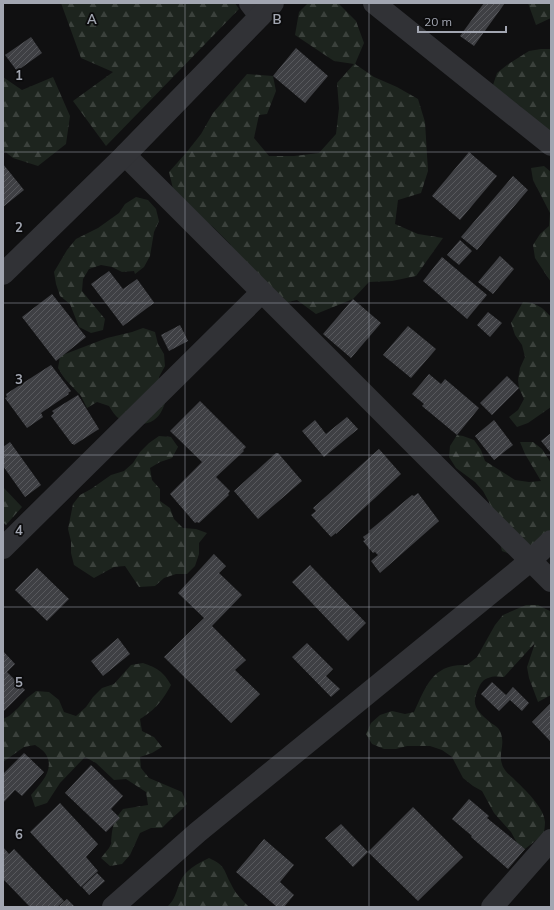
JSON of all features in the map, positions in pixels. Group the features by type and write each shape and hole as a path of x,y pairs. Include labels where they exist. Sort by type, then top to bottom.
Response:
{"street":[{"path":"374,3 551,145"},
{"path":"3,274 124,155 261,8"},
{"path":"124,155 551,581"},
{"path":"3,548 262,292"},
{"path":"113,907 198,832 530,561 551,541"},
{"path":"492,907 551,840"}],"green space":[{"path":"61,3 235,3 239,9 106,146 73,101 113,72 81,58"},
{"path":"308,3 339,4 356,21 364,43 355,64 374,77 397,87 418,99 425,122 428,171 421,193 398,200 395,224 418,234 443,238 416,276 392,281 369,282 353,299 316,314 297,300 274,305 243,266 230,244 213,227 175,197 169,172 201,134 213,113 247,74 273,76 276,91 267,114 259,115 254,138 269,156 294,156 319,153 336,134 339,108 337,83 354,64 334,61 295,35 299,12"},
{"path":"528,3 551,3 551,18 536,25"},
{"path":"551,49 551,144 529,115 520,106 510,101 493,85 497,73 507,65 529,51"},
{"path":"3,77 22,90 53,77 70,116 66,144 38,166 13,158 3,150"},
{"path":"544,166 551,172 551,282 535,258 533,245 540,234 549,226 550,213 533,180 531,168"},
{"path":"136,197 148,200 156,209 159,221 154,232 150,256 144,267 135,274 134,271 122,272 112,267 101,265 89,269 83,279 82,291 105,319 103,330 91,333 79,327 70,304 60,296 54,272 67,250 76,239 98,228 119,213 125,204"},
{"path":"523,302 532,303 539,306 551,317 551,407 528,423 517,427 509,417 518,410 524,399 519,388 518,380 520,368 525,357 522,345 515,335 511,323"},
{"path":"143,328 155,332 158,344 164,354 165,366 159,377 166,401 160,414 154,420 145,424 129,424 115,415 109,406 97,402 87,408 81,396 65,379 58,368 60,356 107,338"},
{"path":"457,435 474,440 481,450 485,461 515,480 529,482 541,481 525,454 520,442 533,442 542,449 551,463 551,541 513,555 502,551 489,502 483,491 475,482 456,468 449,457 450,446"},
{"path":"159,436 171,437 178,447 172,458 160,462 150,468 152,480 160,489 160,501 170,508 174,519 183,528 196,529 207,533 199,543 199,554 195,566 187,574 176,574 164,578 155,586 139,587 125,566 114,567 94,578 74,565 68,529 73,504 80,495 111,475 124,471 133,463 140,452 149,443"},
{"path":"3,487 22,507 6,525 3,522"},
{"path":"526,605 538,605 550,611 551,695 538,702 529,678 527,667 535,643 504,677 490,677 482,682 475,697 478,710 500,731 502,736 501,760 504,768 508,774 533,798 544,816 544,834 525,849 517,843 511,832 494,813 482,791 463,778 452,757 442,750 430,746 407,746 396,749 384,749 372,744 366,734 371,723 380,715 392,711 405,714 414,712 427,685 438,672 455,665 467,665 477,657 495,625 503,615"},
{"path":"143,663 159,671 165,676 171,685 165,696 158,704 140,719 142,731 154,737 162,747 152,753 140,757 141,768 149,778 182,792 187,804 162,828 151,828 140,833 130,855 122,864 110,866 101,858 112,842 111,843 115,821 123,809 148,805 146,792 126,779 114,780 96,763 85,757 60,783 47,803 35,807 31,795 46,776 49,765 48,759 44,752 35,745 24,747 3,762 3,719 9,716 36,691 49,692 59,700 64,712 76,716 86,707 102,688 114,684 131,665"},
{"path":"209,858 221,866 241,899 249,907 167,907 174,899 180,882 185,874 196,865"}],"building":[{"path":"484,3 505,3 474,46 460,36"},
{"path":"31,37 42,53 17,71 5,55"},
{"path":"296,48 328,76 305,103 273,76"},
{"path":"469,152 497,176 460,220 432,196"},
{"path":"3,164 24,190 3,207"},
{"path":"513,176 528,190 477,250 461,237"},
{"path":"460,240 472,251 459,265 447,255"},
{"path":"500,256 514,269 493,294 478,282"},
{"path":"442,257 487,295 467,319 423,281"},
{"path":"109,271 123,289 137,279 154,303 123,326 91,284"},
{"path":"52,294 86,337 56,361 22,317"},
{"path":"353,299 381,323 351,358 323,334"},
{"path":"488,312 502,323 490,337 477,325"},
{"path":"180,325 188,341 169,351 161,335"},
{"path":"408,326 436,349 411,378 383,355"},
{"path":"51,365 71,391 68,393 69,394 41,413 43,417 27,428 5,398 7,397 6,394"},
{"path":"429,374 441,384 445,379 479,408 457,435 422,406 424,404 412,394"},
{"path":"507,376 519,388 492,415 480,403"},
{"path":"78,395 99,429 74,445 51,416 54,413 52,411"},
{"path":"200,401 246,447 243,450 244,451 216,477 230,491 228,494 229,495 199,523 195,523 170,494 202,462 170,431"},
{"path":"347,417 358,429 324,457 302,431 315,420 326,434"},
{"path":"494,420 513,445 494,460 475,436"},
{"path":"551,433 551,453 541,441"},
{"path":"10,442 41,485 25,497 3,466 3,447"},
{"path":"379,449 401,474 331,537 311,515 316,511 313,508"},
{"path":"276,453 278,453 302,481 258,519 234,491"},
{"path":"418,493 439,521 380,573 371,561 378,555 375,552 373,553 363,541 365,540 363,537 412,495 414,496"},
{"path":"214,554 226,566 219,573 242,595 212,626 246,660 235,670 260,694 231,723 164,657 204,618 178,593"},
{"path":"310,565 366,623 348,641 292,582"},
{"path":"37,568 69,599 47,621 15,590"},
{"path":"118,638 130,654 103,676 91,661"},
{"path":"307,643 333,669 326,676 340,689 331,697 292,657"},
{"path":"3,651 15,664 7,672 25,690 3,712"},
{"path":"492,682 506,695 513,687 529,703 522,711 510,700 499,711 481,694"},
{"path":"551,703 551,742 532,722"},
{"path":"24,753 44,772 22,796 15,790 3,803 3,774"},
{"path":"91,765 123,796 111,809 120,818 106,832 65,793"},
{"path":"469,799 489,816 487,818 525,849 508,869 452,819"},
{"path":"60,803 98,844 86,857 98,871 81,887 30,832"},
{"path":"413,807 463,857 418,901 368,852"},
{"path":"341,824 368,852 353,867 325,838"},
{"path":"264,839 294,865 280,882 294,895 284,907 277,907 236,872"},
{"path":"3,847 9,854 14,849 64,901 57,907 30,907 3,879"},
{"path":"97,873 105,881 89,895 82,887"},
{"path":"67,899 75,907 58,907"}]}
